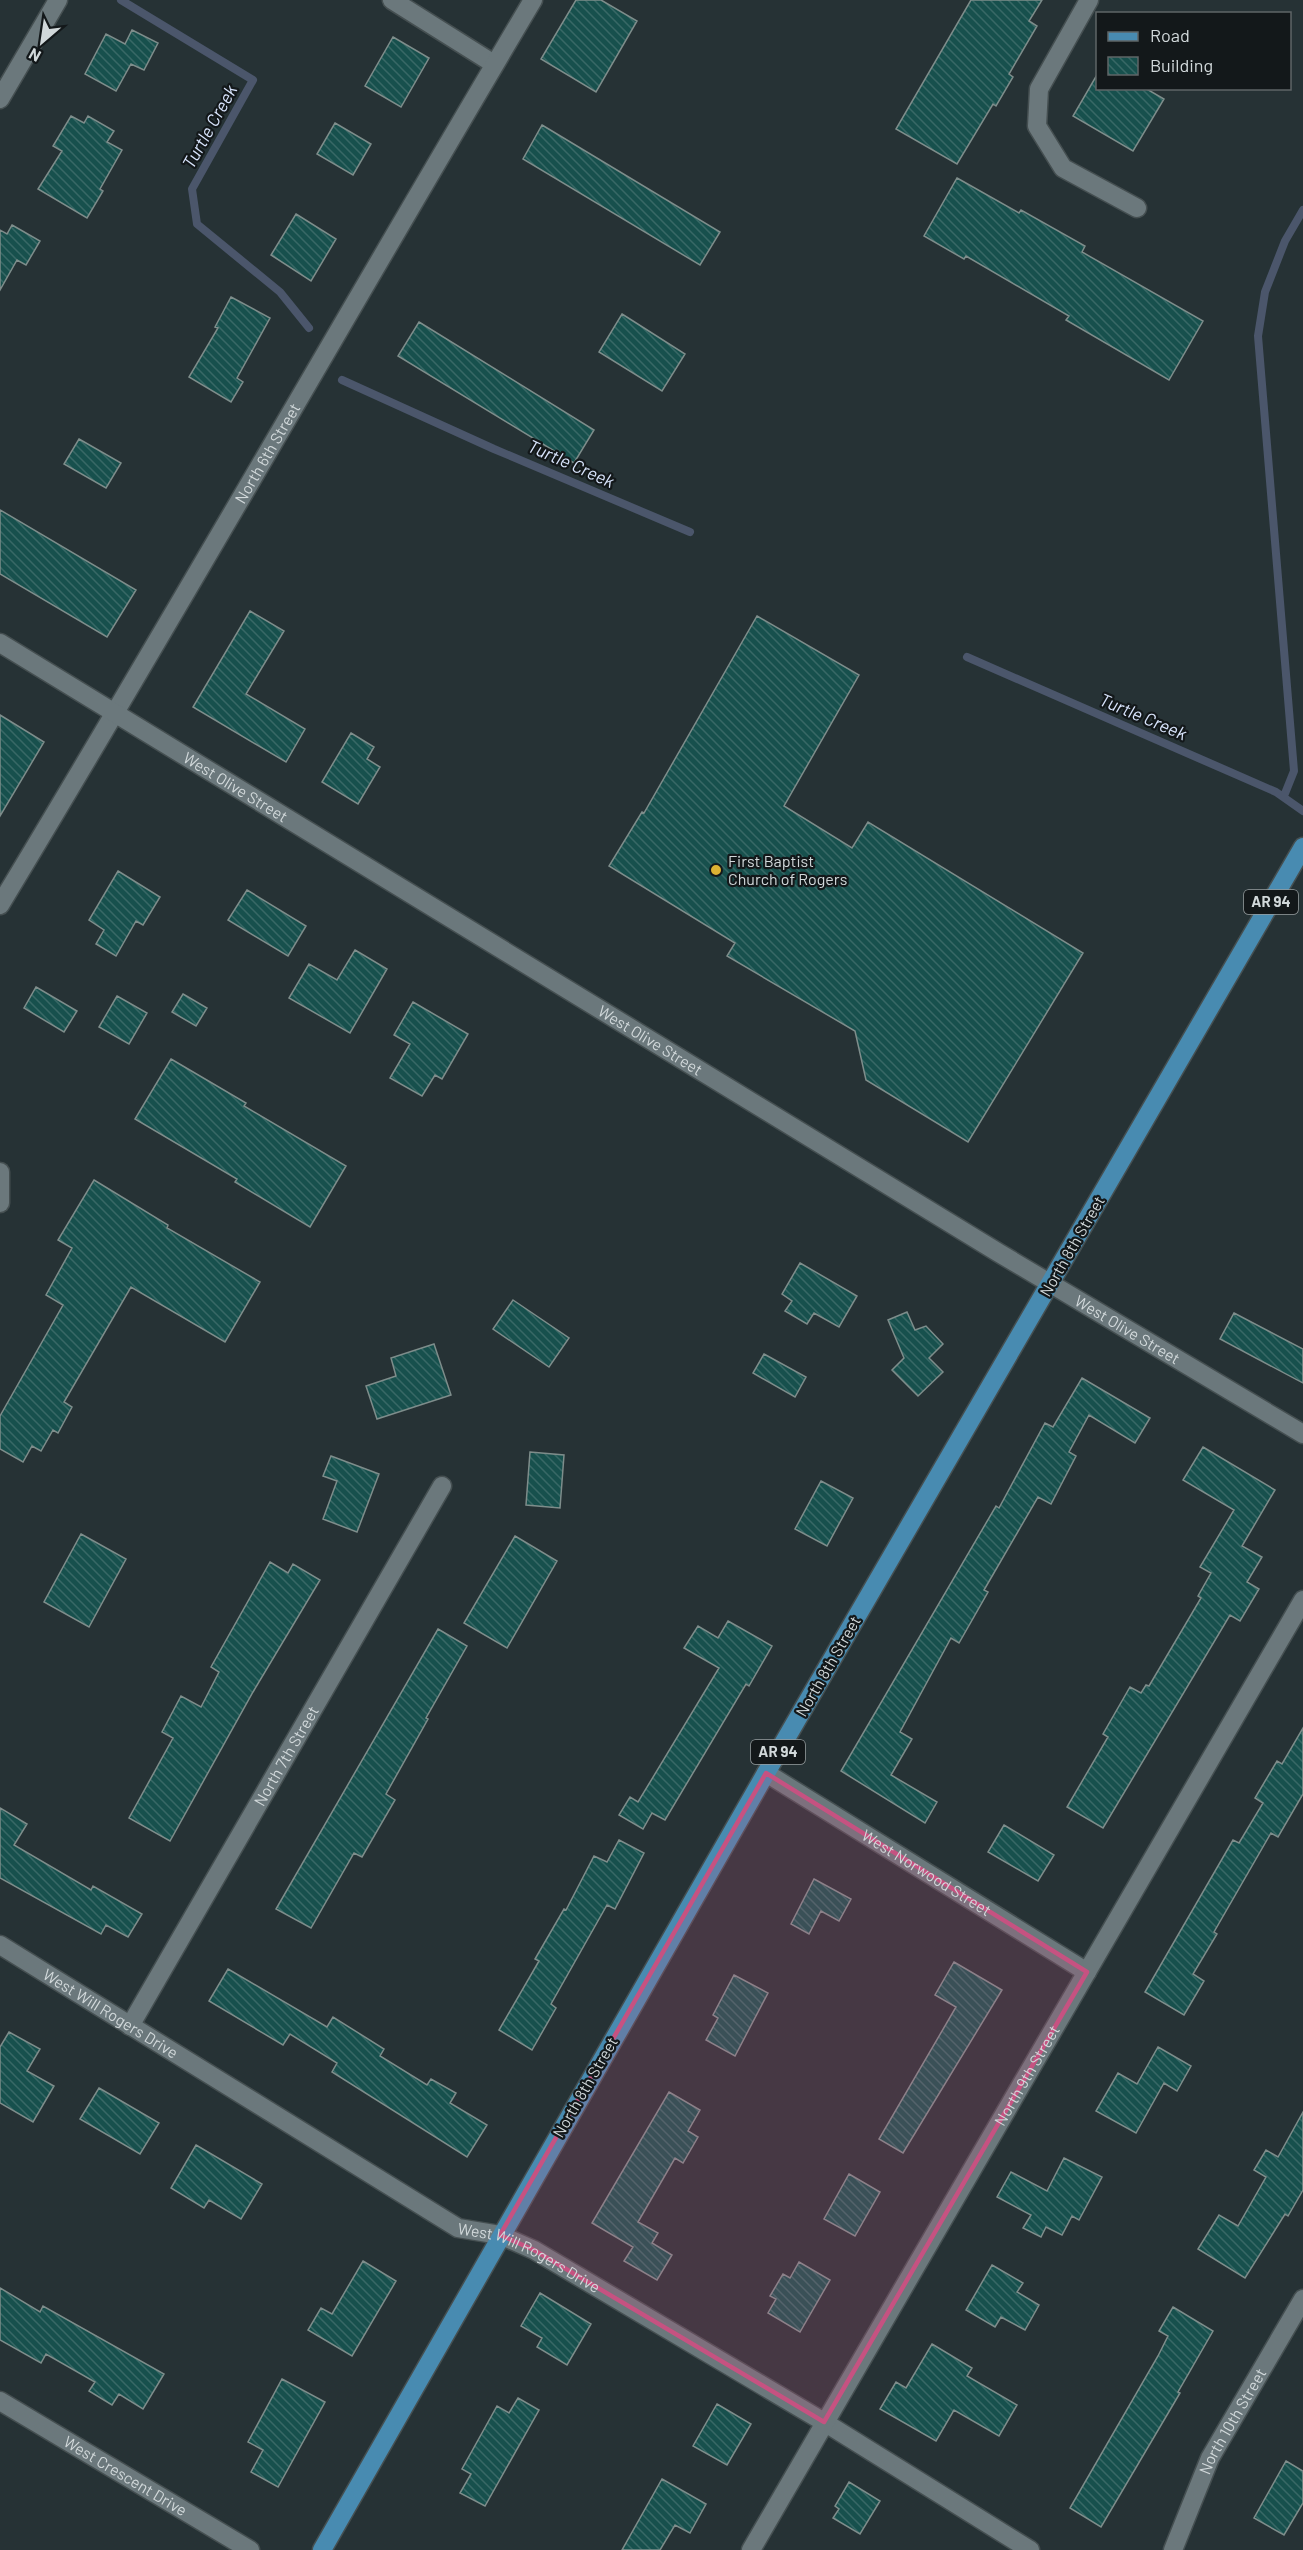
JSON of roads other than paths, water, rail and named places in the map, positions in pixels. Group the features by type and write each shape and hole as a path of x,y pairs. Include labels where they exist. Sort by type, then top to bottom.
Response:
{"main road":[{"name":"North 8th Street","path":"322,2550 766,1773 1303,847"}],"street":[{"path":"0,99 58,0"},
{"path":"392,0 494,64"},
{"name":"North 6th Street","path":"0,905 115,715 533,0"},
{"path":"1089,0 1039,89 1037,126 1063,168 1137,208"},
{"name":"West Olive Street","path":"0,643 1050,1284 1303,1434"},
{"path":"0,1172 0,1203"},
{"name":"North 7th Street","path":"130,2026 442,1486"},
{"name":"North 9th Street","path":"751,2550 1303,1600"},
{"name":"West Norwood Street","path":"766,1773 1088,1972"},
{"name":"West Will Rogers Drive","path":"0,1945 458,2228 500,2235 534,2250 824,2422 1030,2550"},
{"name":"North 10th Street","path":"1173,2550 1210,2458 1303,2299"},
{"name":"West Crescent Drive","path":"0,2401 250,2550"}],"waterway":[{"name":"Turtle Creek","path":"121,0 253,80 192,189 197,224 280,292 309,328"},
{"path":"1284,796 1294,771 1258,336 1265,292 1285,241 1303,210"},
{"name":"Turtle Creek","path":"342,380 494,449 690,532"},
{"name":"Turtle Creek","path":"967,657 1276,792 1303,811"}],"place":[{"name":"First Baptist Church of Rogers","path":"716,870"}]}
